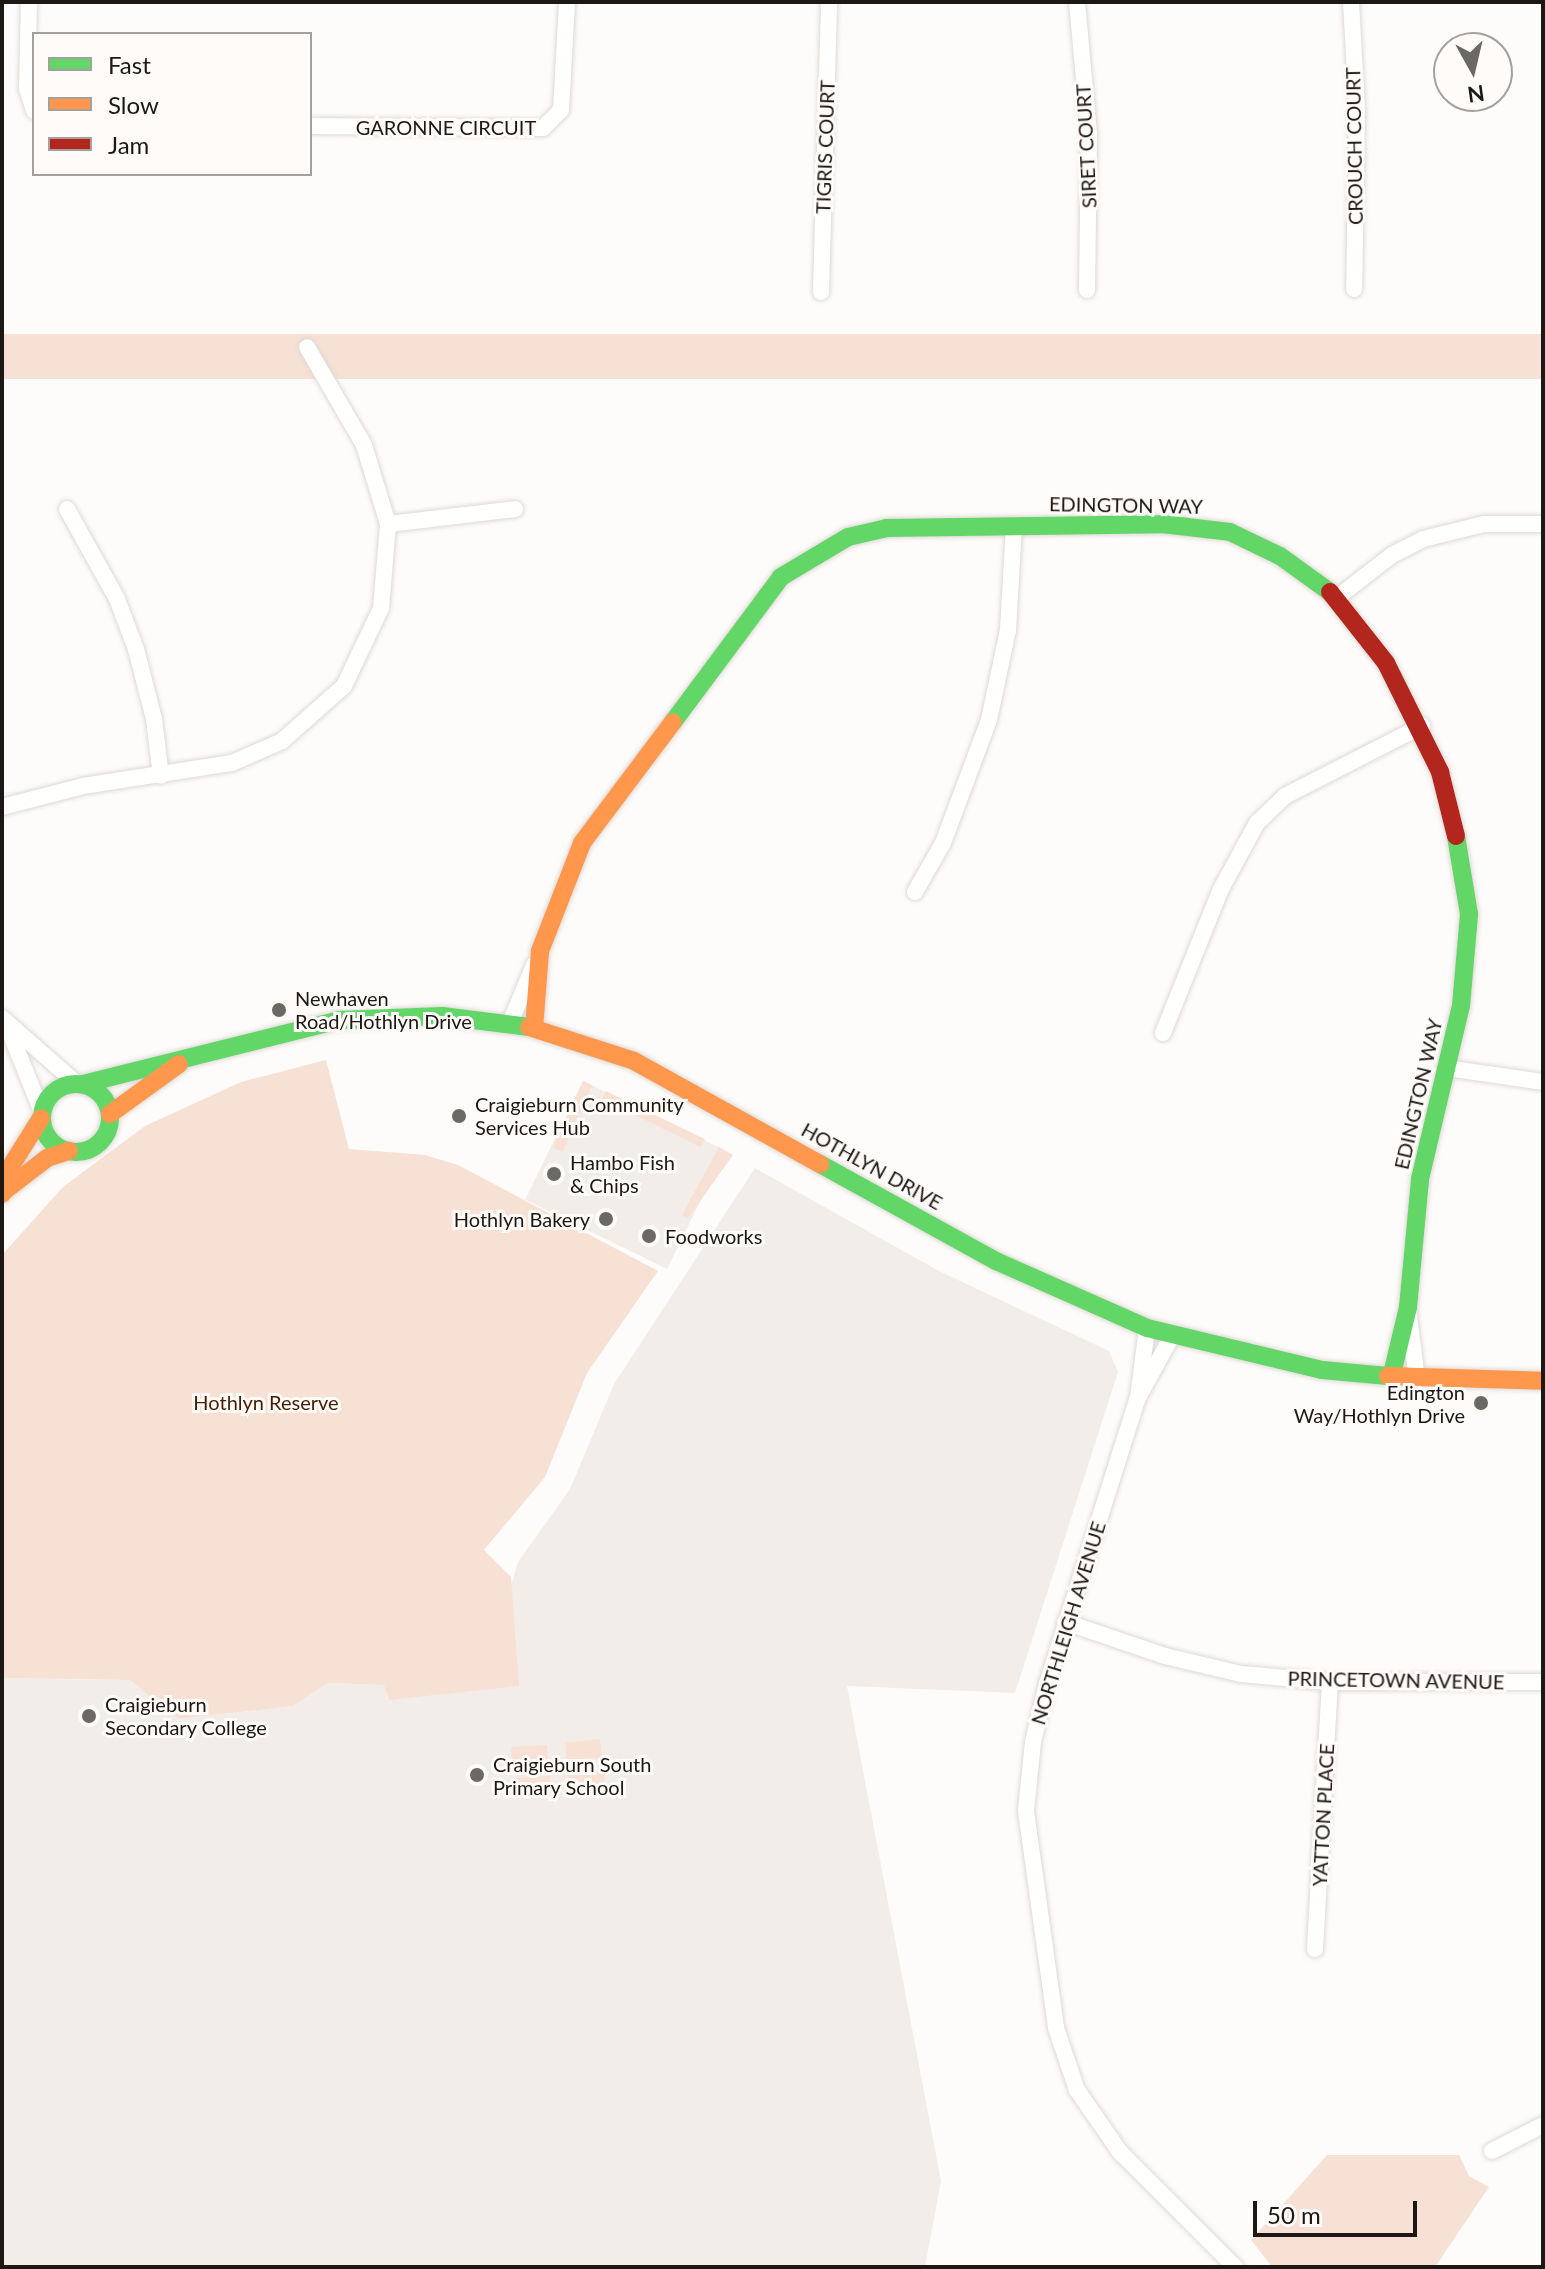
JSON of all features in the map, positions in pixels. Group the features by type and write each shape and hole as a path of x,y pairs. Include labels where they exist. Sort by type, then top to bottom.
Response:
{"street":[{"path":"29,2 27,89 32,105"},
{"name":"GARONNE CIRCUIT","path":"312,126 543,128 561,110 567,2"},
{"name":"TIGRIS COURT","path":"821,292 829,2"},
{"name":"SIRET COURT","path":"1077,2 1089,133 1087,290"},
{"name":"CROUCH COURT","path":"1351,2 1357,108 1354,289"},
{"path":"2,807 83,786 204,770 255,754 282,741 326,706 356,667 375,628 388,568 388,524 364,445 307,347"},
{"path":"67,509 117,599 136,649 154,719 161,776"},
{"path":"388,524 515,509"},
{"name":"EDINGTON WAY","path":"534,1028 540,951 565,878 598,818 781,577 848,537 886,528 1162,524 1230,532 1280,556 1338,597 1386,663 1422,726 1455,824 1469,914 1461,1006 1420,1179 1408,1307 1391,1378"},
{"path":"1338,597 1392,555 1433,536 1484,524 1543,524"},
{"path":"915,892 943,843 989,720 1008,630 1014,525"},
{"path":"1163,1033 1221,889 1257,823 1285,796 1422,726"},
{"path":"510,1023 540,951"},
{"name":"HOTHLYN DRIVE","path":"80,1084 183,1061 298,1027 340,1020 442,1016 510,1023 634,1061 996,1261 1147,1328 1261,1359 1391,1378 1543,1381"},
{"path":"2,1193 47,1158 69,1151 87,1150 102,1139 110,1114 101,1095 80,1084 4,1021"},
{"path":"4,1021 53,1143 69,1151"},
{"name":"HOTHLYN DRIVE","path":"110,1114 183,1061"},
{"path":"1447,1068 1543,1082"},
{"path":"2,1193 9,1169 55,1090 80,1084"},
{"name":"EDINGTON WAY","path":"1408,1307 1417,1379"},
{"name":"NORTHLEIGH AVENUE","path":"1147,1328 1138,1397 1065,1622 1033,1742 1026,1811 1056,2028 1077,2090 1120,2152 1235,2267"},
{"name":"NORTHLEIGH AVENUE","path":"1138,1397 1172,1336"},
{"name":"PRINCETOWN AVENUE","path":"1065,1622 1165,1656 1241,1674 1330,1682 1543,1682"},
{"name":"YATTON PLACE","path":"1315,1949 1330,1682"},
{"path":"1492,2151 1543,2125"}],"shaded area":[{"path":"583,1081 725,1150 667,1269 525,1200"},
{"name":"Craigieburn Secondary College","path":"755,1168 939,1271 1109,1351 1118,1372 1015,1693 847,1686 941,2181 925,2267 2,2267 2,1678 130,1680 179,1719 292,1706 327,1683 385,1685 388,1699 510,1589 518,1562 570,1489 614,1384"}],"green space":[{"path":"2,334 1543,334 1543,379 2,379"},
{"name":"Hothlyn Reserve","path":"326,1060 349,1149 425,1155 458,1165 658,1271 587,1373 545,1477 484,1550 511,1577 519,1686 389,1700 384,1685 327,1683 293,1706 178,1719 130,1680 2,1678 2,1255 63,1187 145,1126 241,1082"},
{"path":"583,1081 592,1085 562,1152 553,1148"},
{"path":"606,1091 705,1139 701,1147 602,1099"},
{"path":"719,1147 733,1155 688,1218 682,1215"},
{"path":"600,1739 602,1757 567,1761 565,1743"},
{"path":"547,1745 548,1762 512,1764 511,1747"},
{"path":"604,1771 605,1788 569,1790 568,1773"},
{"path":"550,1776 551,1793 515,1795 514,1778"},
{"path":"1327,2155 1459,2155 1469,2176 1489,2187 1435,2267 1272,2267 1251,2240"}],"traffic: fast":[{"path":"673,722 781,577 848,537 886,528 1162,524 1230,532 1280,556 1330,592"},
{"path":"1391,1378 1408,1307 1420,1179 1461,1006 1469,914 1456,836"},
{"path":"83,1084 340,1020 442,1016 529,1027"},
{"path":"76,1084 100,1094 110,1118 100,1142 76,1152 52,1142 42,1118 52,1094 76,1084"},
{"path":"820,1164 996,1261 1147,1328 1322,1370 1388,1376"}],"traffic: slow":[{"path":"534,1028 540,951 582,843 673,722"},
{"path":"529,1027 634,1061 820,1164"},
{"path":"110,1114 179,1064"},
{"path":"2,1194 9,1169 41,1118"},
{"path":"3,1192 47,1158 69,1151"},
{"path":"1388,1376 1543,1381"}],"traffic: jam":[{"path":"1330,592 1386,663 1440,772 1456,836"}],"place":[{"name":"Newhaven Road/Hothlyn Drive","path":"279,1010"},
{"name":"Craigieburn Community Services Hub","path":"459,1116"},
{"name":"Hambo Fish & Chips","path":"554,1174"},
{"name":"Hothlyn Bakery","path":"606,1219"},
{"name":"Foodworks","path":"649,1236"},
{"name":"Edington Way/Hothlyn Drive","path":"1481,1403"},
{"name":"Craigieburn Secondary College","path":"89,1716"},
{"name":"Craigieburn South Primary School","path":"477,1775"}]}
